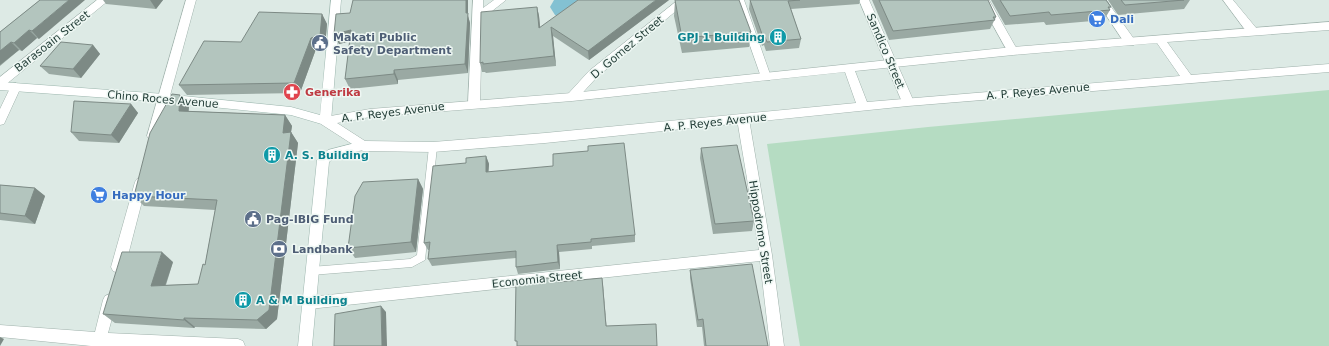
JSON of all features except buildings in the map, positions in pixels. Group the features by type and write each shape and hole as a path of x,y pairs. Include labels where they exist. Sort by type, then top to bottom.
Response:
{"street":[{"name":"Barasoain Street","path":"0,83 104,0"},
{"path":"151,145 191,0"},
{"path":"325,121 336,0"},
{"path":"474,104 478,0"},
{"path":"478,17 501,0"},
{"name":"D. Gomez Street","path":"572,97 593,74 684,0"},
{"path":"739,0 766,77"},
{"name":"Sandico Street","path":"864,0 908,102"},
{"path":"984,0 1013,52"},
{"path":"1101,0 1130,42"},
{"path":"1228,0 1253,32"},
{"name":"A. P. Reyes Avenue","path":"325,121 370,113 572,97 1013,52 1253,32 1328,28"},
{"path":"1160,40 1187,78"},
{"name":"A. P. Reyes Avenue","path":"325,121 363,146 433,147 743,119 908,102 1187,78 1329,68"},
{"path":"849,69 863,107"},
{"name":"Chino Roces Avenue","path":"0,86 164,98 291,111 325,121"},
{"path":"0,121 16,87"},
{"name":"Hippodromo Street","path":"743,119 766,255 777,346"},
{"path":"305,346 311,270 323,160 332,153 363,146"},
{"path":"98,343 145,167"},
{"name":"Economia Street","path":"309,303 766,255"},
{"path":"0,331 98,343 238,346"}],"lane":[{"path":"311,270 412,263 418,261 422,257 433,147"}],"green space":[{"path":"1329,90 1329,346 800,346 767,144 928,127"}],"waterway":[{"path":"567,7 578,0"}],"place":[{"name":"Dali","path":"1097,19"},
{"name":"GPJ 1 Building","path":"778,37"},
{"name":"Makati Public Safety Department","path":"320,43"},
{"name":"Generika","path":"292,92"},
{"name":"A. S. Building","path":"272,155"},
{"name":"Happy Hour","path":"99,195"},
{"name":"Pag-IBIG Fund","path":"253,219"},
{"name":"Landbank","path":"279,249"},
{"name":"A & M Building","path":"243,300"}]}
